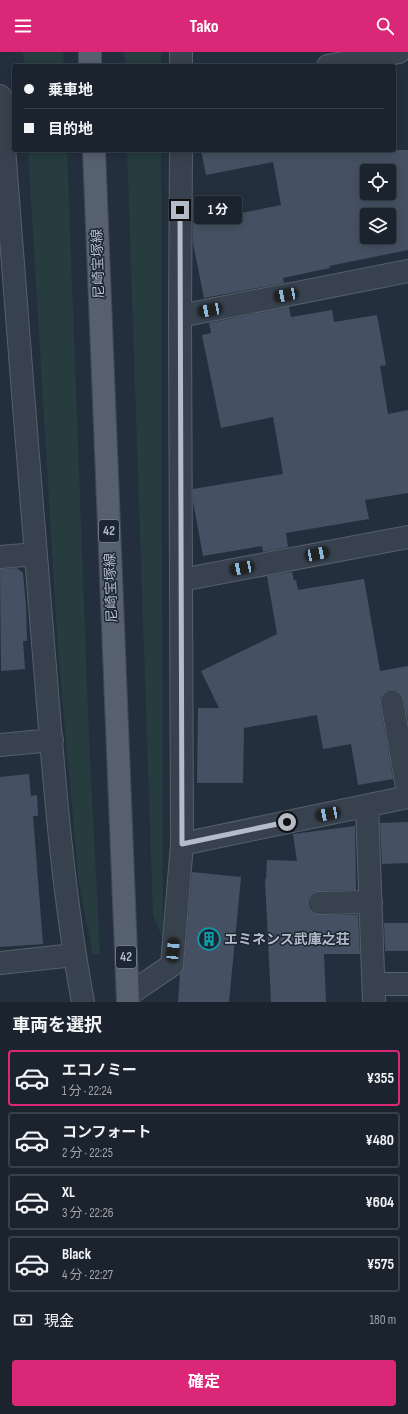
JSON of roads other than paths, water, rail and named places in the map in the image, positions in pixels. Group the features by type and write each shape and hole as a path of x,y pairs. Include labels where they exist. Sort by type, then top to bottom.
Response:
{"main road":[{"path":"90,52 90,64"},
{"name":"尼崎宝塚線","path":"94,152 128,999"}],"street":[{"path":"181,52 181,64"},
{"path":"338,64 399,52"},
{"path":"0,96 8,308 36,554 67,898 74,955 83,1002"},
{"path":"128,999 172,965 182,844 180,316 181,152"},
{"path":"180,316 408,271"},
{"path":"181,580 408,537"},
{"path":"0,557 36,554"},
{"path":"392,701 408,792"},
{"path":"0,745 52,740"},
{"path":"182,844 408,797"},
{"path":"367,806 374,993 408,984"},
{"path":"319,903 371,902"},
{"path":"0,963 74,955"}],"place":[{"name":"エミネンス武庫之荘","path":"209,939"}]}
